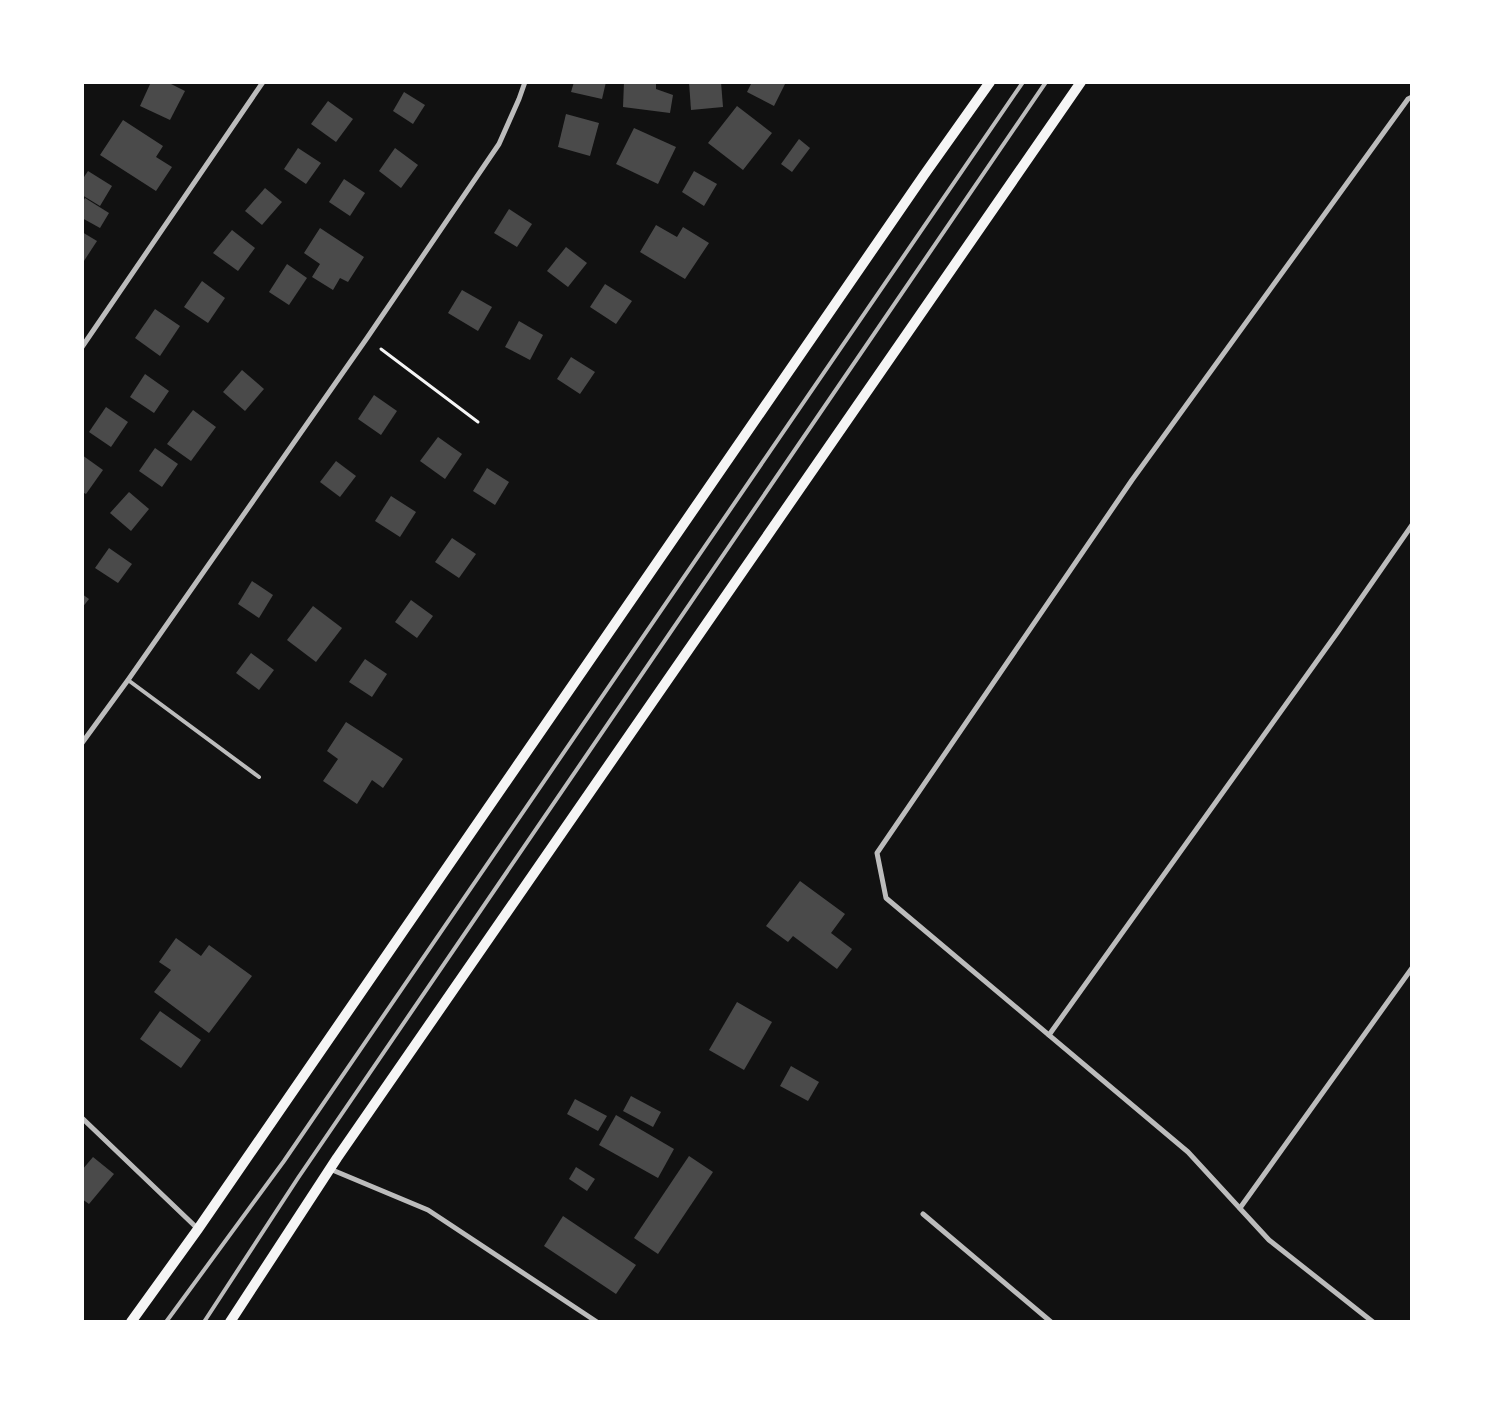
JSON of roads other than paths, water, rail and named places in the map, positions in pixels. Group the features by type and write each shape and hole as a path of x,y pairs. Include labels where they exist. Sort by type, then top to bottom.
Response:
{"main road":[{"path":"131,1322 198,1229 990,82"},
{"path":"230,1322 330,1168 1081,82"}],"street":[{"path":"82,347 263,82"},
{"path":"82,742 128,680 367,338 499,144 525,82"},
{"path":"1373,1322 1269,1240 1188,1152 886,898 877,853 1132,480 1408,99 1412,97"},
{"path":"1049,1035 1337,633 1412,525"},
{"path":"1240,1208 1412,968"},
{"path":"82,1118 198,1229"},
{"path":"330,1168 428,1210 597,1322"},
{"path":"923,1214 1051,1322"}],"lane":[{"path":"166,1322 284,1161 1023,82"},
{"path":"204,1322 298,1178 1046,82"},
{"path":"128,680 259,777"}]}
